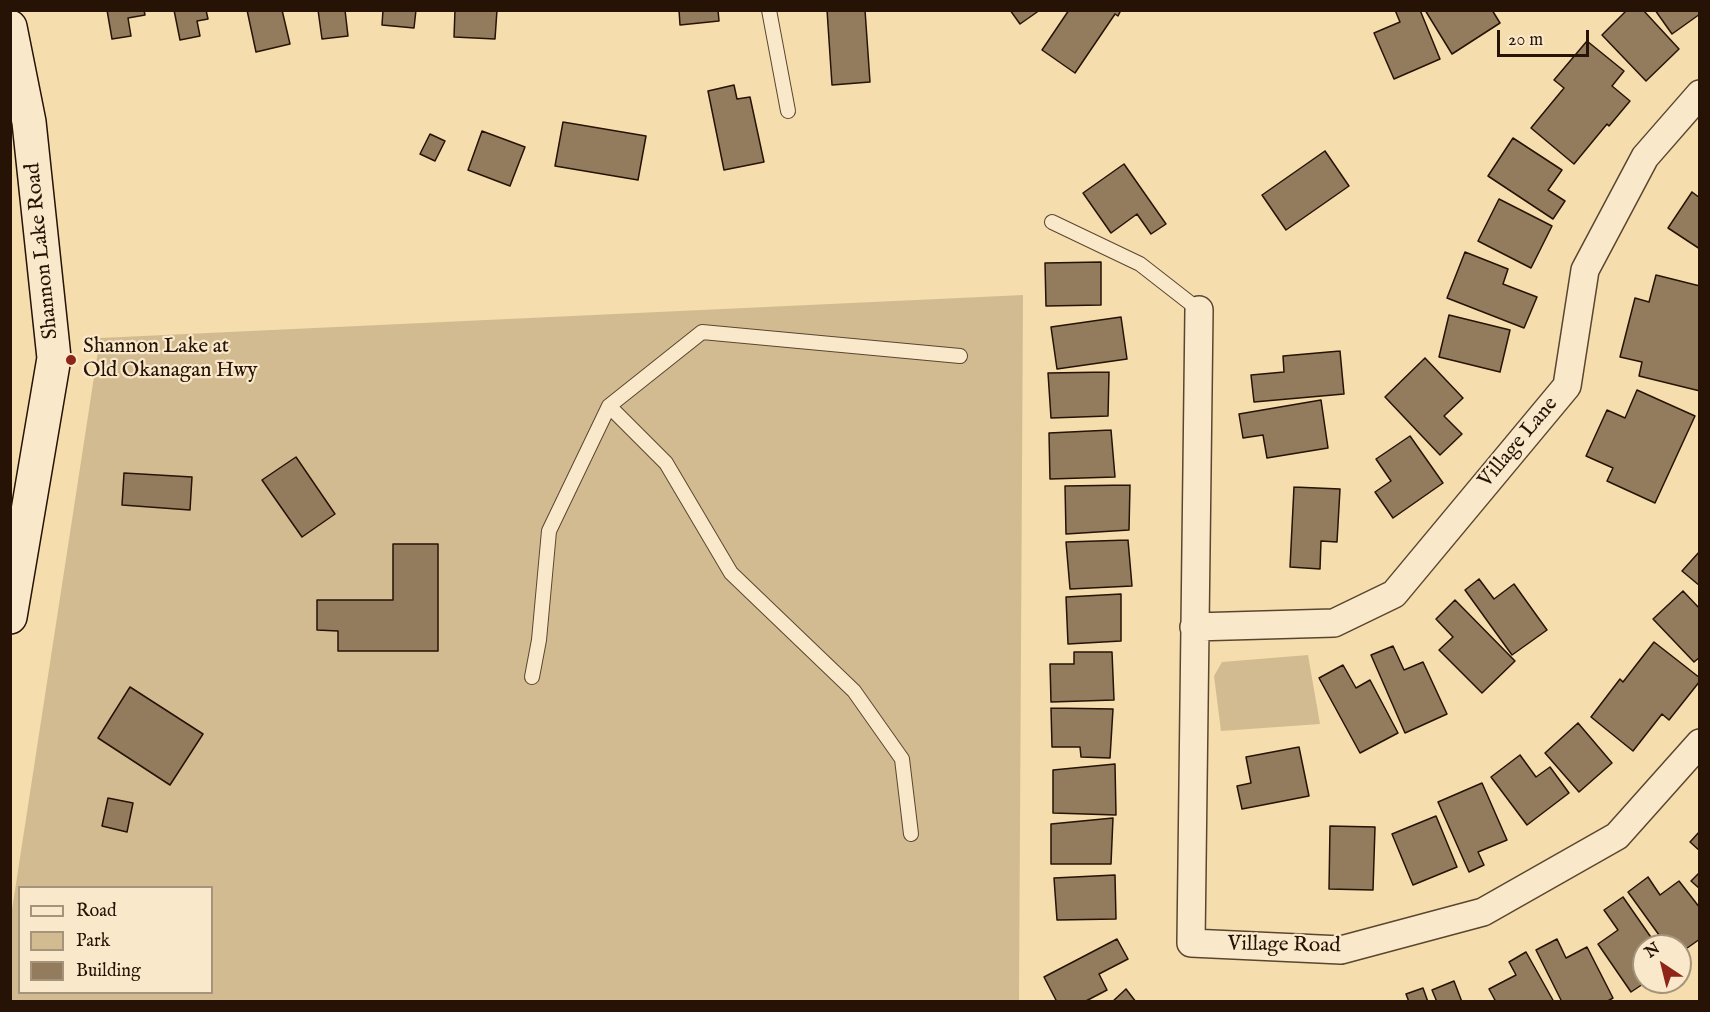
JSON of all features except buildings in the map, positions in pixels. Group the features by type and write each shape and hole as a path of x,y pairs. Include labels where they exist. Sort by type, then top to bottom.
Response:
{"main road":[{"name":"Shannon Lake Road","path":"10,27 29,122 54,358 10,616"}],"street":[{"name":"Village Lane","path":"1194,627 1334,623 1394,594 1567,386 1585,270 1645,157 1700,94"},
{"path":"1194,627 1199,310"},
{"name":"Village Road","path":"1194,627 1191,943 1341,950 1483,912 1617,836 1700,743"}],"lane":[{"path":"769,10 788,111"},
{"path":"1052,222 1140,264 1199,310"},
{"path":"532,677 539,640 549,531 609,406 702,332 960,356"},
{"path":"609,406 666,463 731,573 854,691 902,759 911,834"}],"green space":[{"path":"1023,295 1019,1001 11,1002 11,916 100,338"},
{"path":"1308,655 1320,724 1221,731 1214,676 1222,662"}],"place":[{"name":"Shannon Lake at Old Okanagan Hwy","path":"71,360"}]}
